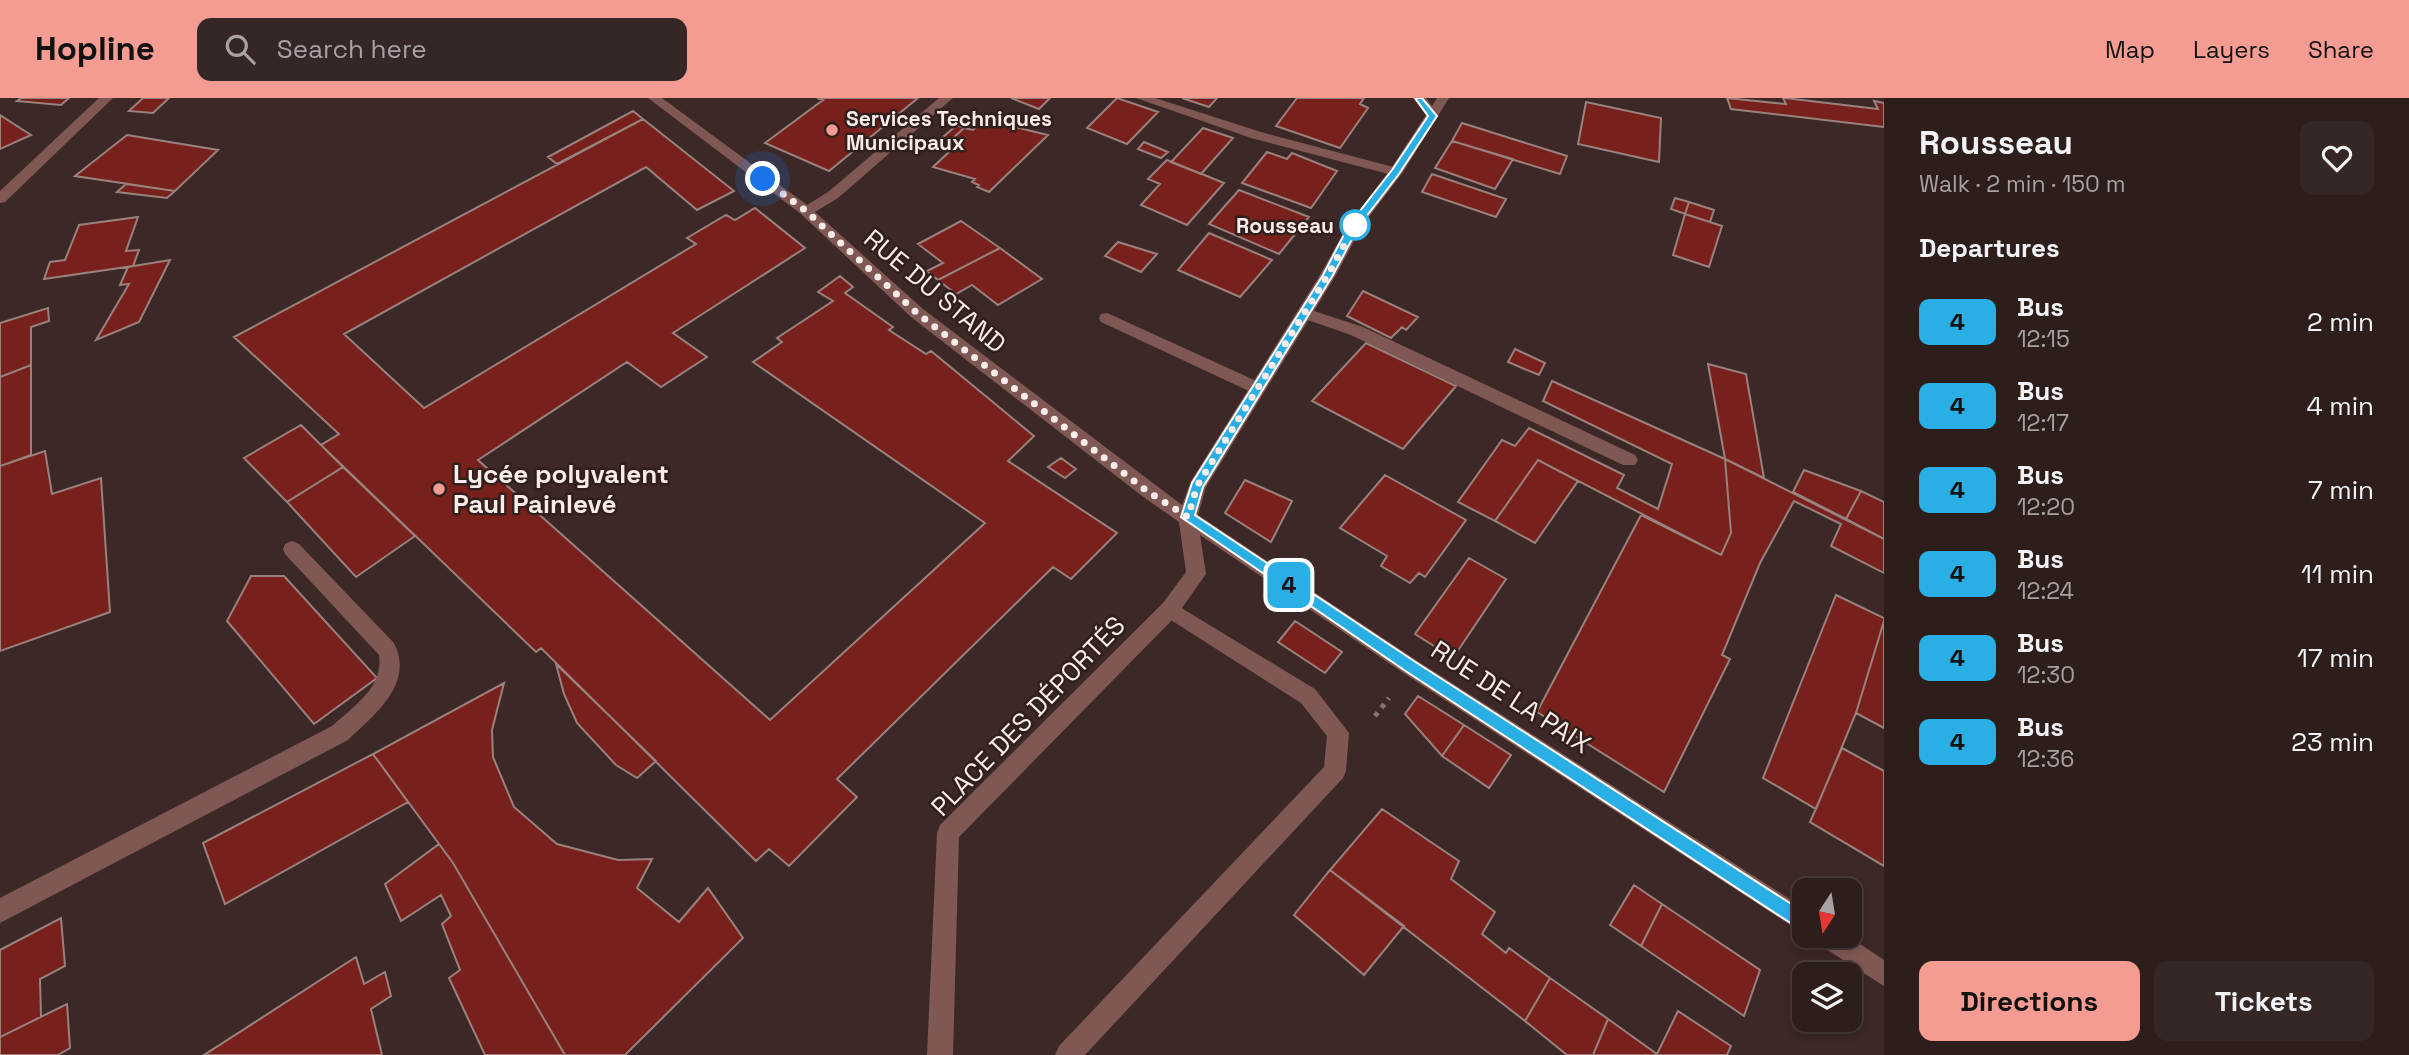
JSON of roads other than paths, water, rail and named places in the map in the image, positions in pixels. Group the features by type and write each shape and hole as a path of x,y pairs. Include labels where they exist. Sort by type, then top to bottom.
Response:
{"street":[{"path":"0,199 107,98"},
{"name":"RUE DU STAND","path":"654,98 806,211 917,313 1147,491 1188,517"},
{"path":"806,211 833,195 947,98"},
{"path":"1142,98 1256,135 1396,172"},
{"path":"1419,98 1433,116"},
{"path":"1188,517 1197,486 1305,313 1354,225 1396,172 1443,98"},
{"path":"1305,313 1357,331 1629,460"},
{"path":"1107,318 1257,388"},
{"name":"PLACE DES DÉPORTÉS","path":"940,1055 948,833 1170,609 1196,574 1188,517"},
{"name":"RUE DE LA PAIX","path":"1188,517 1412,668 1792,914"},
{"path":"0,911 340,733 384,688 392,670 390,654 379,638 292,549"},
{"path":"1068,1055 1335,771 1338,733 1308,695 1170,609"},
{"path":"1844,948 1884,974"}],"place":[{"name":"Services Techniques Municipaux","path":"832,130"},
{"name":"Rousseau","path":"1355,225"},
{"name":"Lycée polyvalent Paul Painlevé","path":"439,489"}]}
